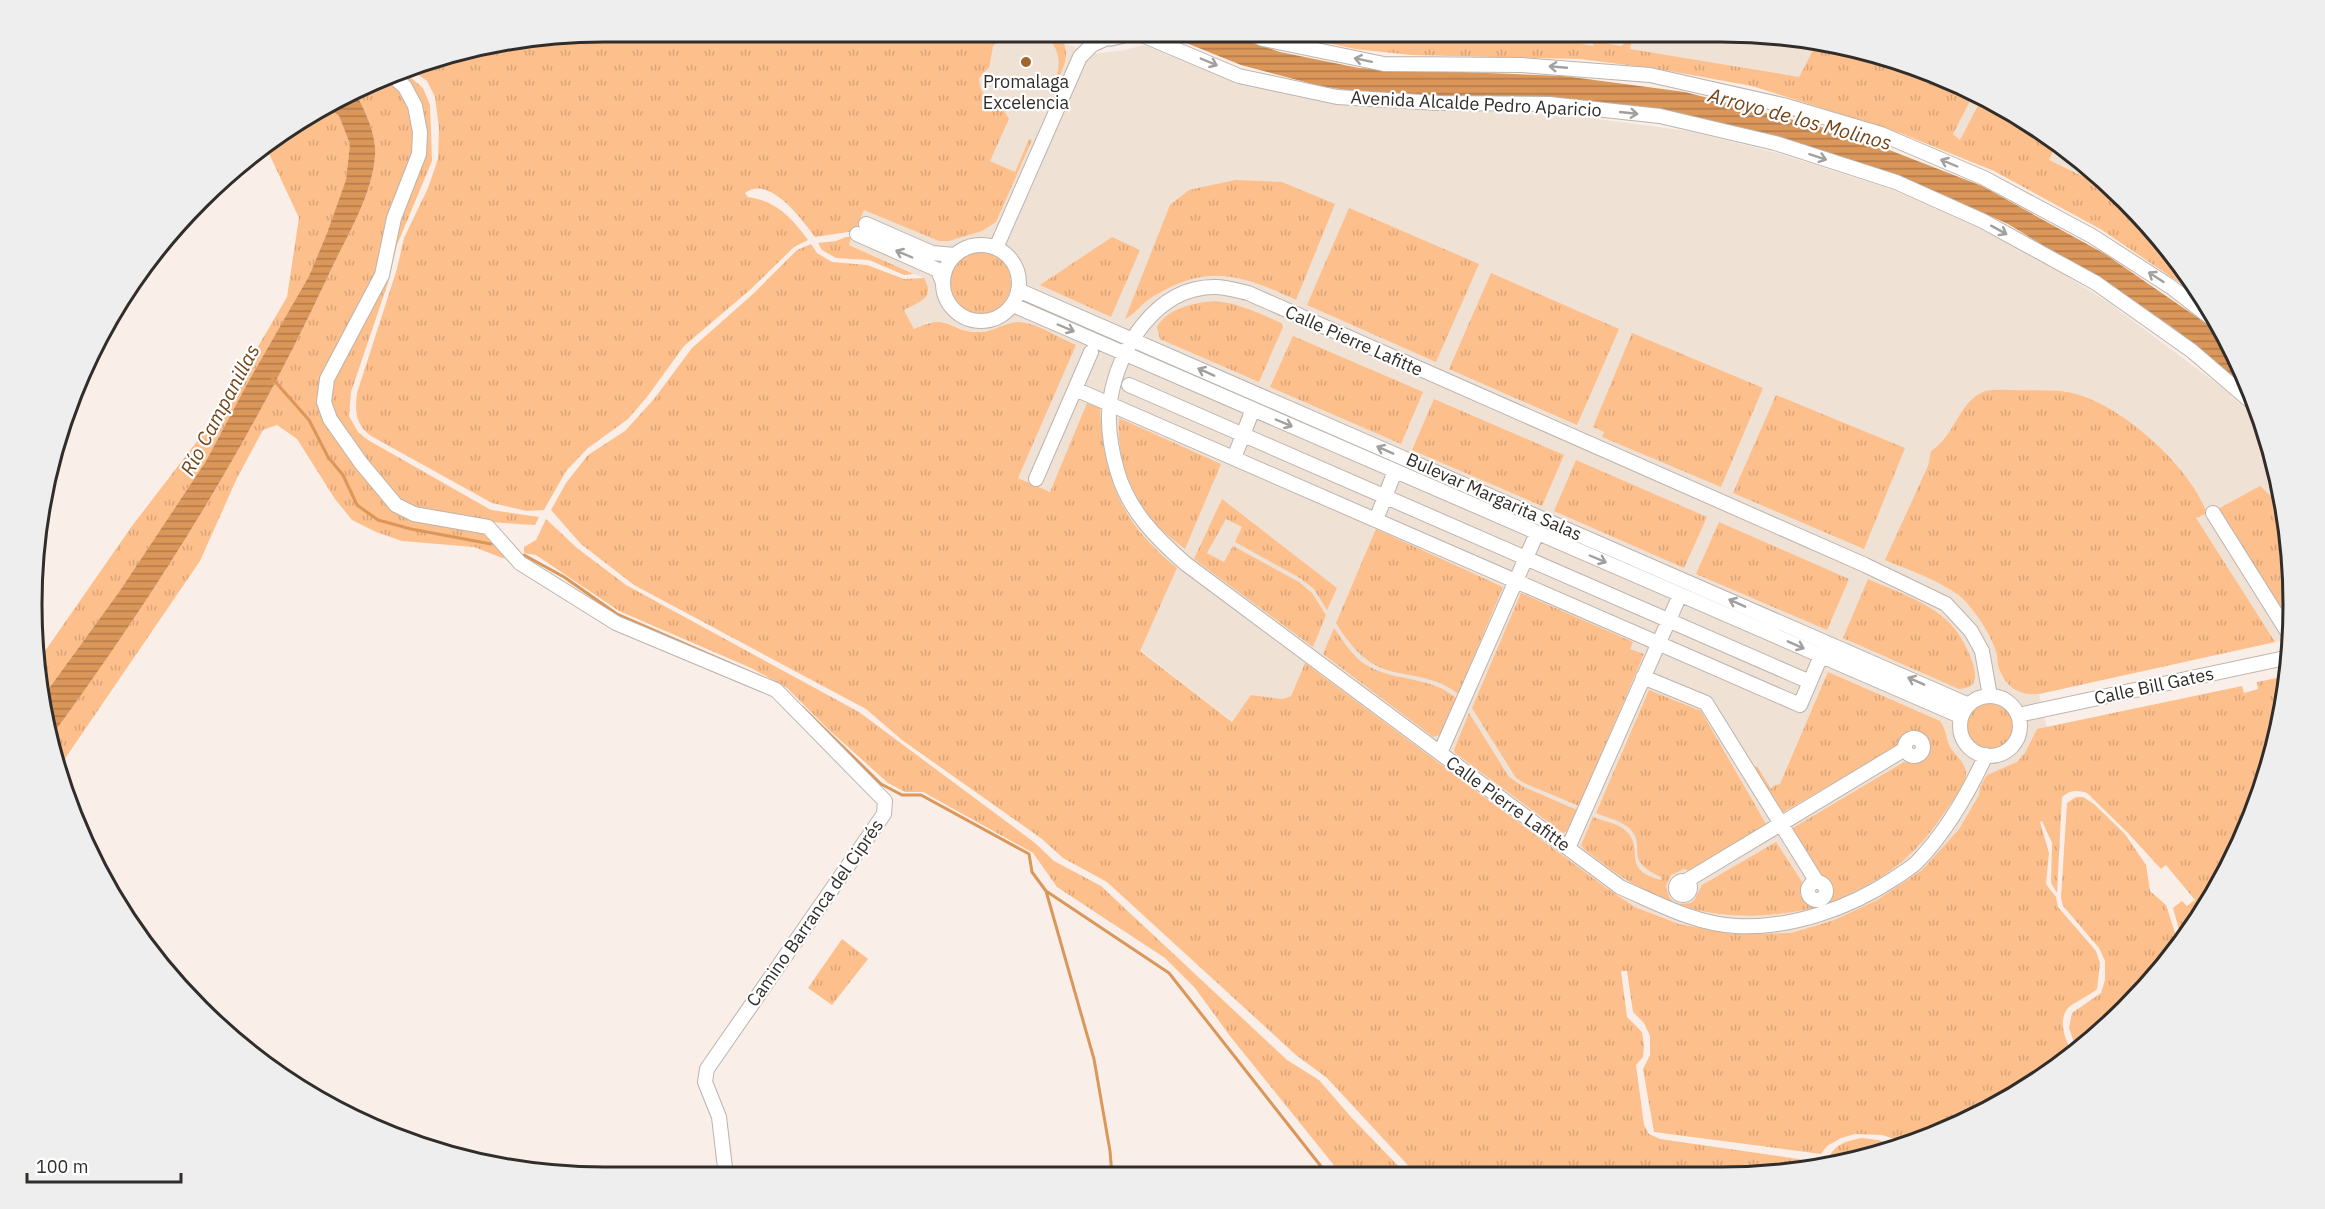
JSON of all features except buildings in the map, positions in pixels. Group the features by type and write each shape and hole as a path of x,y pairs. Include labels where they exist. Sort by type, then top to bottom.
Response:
{"street":[{"path":"1078,42 1080,57"},
{"path":"996,248 1080,57 1098,42"},
{"name":"Avenida Alcalde Pedro Aparicio","path":"1158,42 1239,76 1337,97 1439,103 1549,104 1660,116 1775,142 1896,182 1983,221 2096,283 2192,351 2242,394"},
{"name":"Avenida Alcalde Pedro Aparicio","path":"1278,42 1384,64 1522,65 1650,75 1783,105 1881,134 1984,178 2092,236 2171,287 2199,308"},
{"name":"Camino Barranca del Ciprés","path":"399,81 405,87 415,106 420,132 419,154 394,218 382,275 327,380 324,402 330,419 361,463 396,505 414,514 488,527 520,563 616,623 776,690 885,801 884,814 707,1069 705,1082 719,1117 725,1167"},
{"path":"943,283 938,270 861,229 932,253 955,255"},
{"path":"976,244 996,248 1006,253 1016,266 1020,279 1013,305 993,320 967,320 955,312 944,295 943,273 947,262 965,247 976,244"},
{"name":"Calle Pierre Lafitte","path":"1986,755 1949,824 1916,864 1874,892 1836,909 1793,922 1736,926 1683,915 1620,887 1186,564 1157,539 1139,518 1117,470 1110,431 1110,404 1115,379 1125,354 1144,321 1167,302 1189,292 1216,287 1248,293 1865,565 1946,604 1971,631 1982,651 1990,696"},
{"name":"Bulevar Margarita Salas","path":"1018,290 1970,705"},
{"name":"Bulevar Margarita Salas","path":"1013,305 1960,716"},
{"path":"1036,479 1091,352"},
{"path":"1129,385 1810,682"},
{"path":"1075,389 1800,705 1821,656"},
{"path":"1234,458 1253,409"},
{"path":"1376,519 1395,471"},
{"path":"2213,513 2282,624"},
{"path":"1440,753 1537,533"},
{"path":"1568,848 1680,595"},
{"name":"Calle Bill Gates","path":"2018,715 2280,659"},
{"path":"1643,679 1706,703 1814,884"},
{"path":"1990,696 2009,702 2018,715 2019,729 2015,744 2007,752 1999,755 1979,755 1969,749 1960,736 1960,716 1977,698 1990,696"},
{"path":"1688,883 1906,752"}],"shaded area":[{"path":"994,42 1063,42 1092,54 1144,45 1203,69 1268,89 1341,103 1399,109 1560,114 1688,131 1777,153 1891,189 2028,252 2108,302 2220,386 2248,411 2264,459 2278,531 2282,568 2282,640 2039,694 2052,749 2041,822 1979,796 1959,829 1922,870 1877,900 1834,920 1791,933 1734,934 1679,924 1635,907 1605,887 1305,664 1291,696 1283,699 1251,695 1233,722 1140,650 1177,568 1153,549 1118,500 1108,471 1101,436 1100,408 1087,404 1050,492 1018,478 1017,322 979,332 967,331 946,322 928,322 914,329 904,310 924,299 924,278 848,244 864,210 930,180"},
{"path":"1184,42 1250,42 1280,52 1359,68 1564,76 1685,92 1848,134 1982,186 2105,254 2209,326 2236,381 2172,327 2130,298 2008,224 1937,192 1817,149 1758,132 1692,118 1372,94 1320,86 1241,65"},
{"path":"1469,42 1757,43 1794,47 1866,61 1936,85 2002,117 2063,158 2118,207 2151,243 1877,104 1843,92"},
{"path":"359,99 370,125 375,156 364,202 300,334 236,453 130,625 56,729 49,689 119,592 206,461 309,276 346,180 350,144 339,116 333,112"}],"green space":[{"path":"997,42 993,46 989,68 979,79 985,96 1000,104 1009,119 990,161 1015,172 1029,139 1032,140 996,222 982,231 949,241 939,241 864,210 855,231 815,237 794,211 775,194 755,189 745,193 748,197 767,202 782,211 808,240 794,247 751,289 684,346 628,419 588,448 566,471 544,510 527,511 492,503 371,436 362,427 357,417 357,393 397,269 404,238 428,188 438,159 439,128 435,97 427,81 418,74 459,61 495,53 568,43"},
{"path":"1063,42 1066,53 1066,59 1055,87 1052,85 1059,63 1052,43"},
{"path":"1323,42 1572,42 1593,46 1594,42 1599,42 1621,46 1626,42 1631,42 1630,49 1799,77 1813,50 1866,61 1936,85 1970,101 1953,134 1960,140 1978,105 2002,117 2053,151 2049,160 2087,178 2118,207 2167,262 2183,285 2102,230 1994,171 1900,133 1752,86 1658,69 1580,59 1411,55 1355,49"},
{"path":"410,77 423,88 430,105 432,161 397,245 388,283 351,392 349,416 358,432 368,440 491,510 539,517 535,525 489,522 412,509 402,503 377,478 351,444 329,402 331,383 408,193 421,169 423,130 401,81"},
{"path":"394,83 409,104 415,126 415,151 379,267 319,397 388,501 483,533 497,545 505,559 474,547 402,541 352,520 335,499 297,439 277,425 263,430 237,478 200,561 64,760 56,729 130,625 236,453 300,334 364,202 375,156 373,133 358,99"},
{"path":"333,112 339,116 350,144 346,181 309,276 206,461 119,592 49,689 44,652 132,526 221,410 287,297 299,218 269,153"},
{"path":"1235,180 1282,182 1335,204 1296,300 1242,279 1208,276 1173,286 1150,298 1125,319 1170,205 1189,190"},
{"path":"1349,208 1479,264 1436,362 1307,305"},
{"path":"851,237 849,245 914,274 904,275 869,260 836,258 822,250 818,243 836,241"},
{"path":"1112,237 1140,250 1111,317 1040,285"},
{"path":"811,244 817,253 832,262 867,265 904,279 924,278 928,290 927,295 920,302 904,310 914,329 926,324 943,322 962,329 980,332 1020,322 1042,328 1076,345 1018,478 1050,492 1087,403 1100,408 1106,457 1119,498 1142,534 1177,568 1140,651 1232,722 1251,695 1283,699 1291,696 1305,663 1635,907 1679,924 1733,934 1791,933 1834,920 1877,900 1922,870 1959,829 1979,795 1980,787 1987,775 2017,762 2025,753 2037,729 2242,686 2244,693 2258,689 2257,682 2278,678 2264,750 2240,820 2208,886 2179,930 2173,908 2182,901 2187,906 2195,900 2166,865 2161,869 2087,793 2074,791 2062,797 2057,893 2051,883 2052,843 2042,821 2040,822 2049,853 2046,884 2056,897 2058,907 2096,951 2100,963 2097,989 2065,1012 2063,1030 2069,1046 2063,1051 2002,1092 1936,1124 1895,1139 1882,1135 1855,1134 1841,1138 1827,1146 1821,1154 1654,1132 1643,1069 1650,1055 1650,1036 1644,1023 1633,1012 1627,971 1621,971 1627,1017 1642,1032 1643,1057 1636,1065 1644,1125 1649,1134 1660,1139 1806,1160 1757,1166 1720,1167 1410,1167 1327,1078 1296,1055 1107,882 1063,858 1042,839 902,740 866,709 634,585 581,544 551,510 566,483 588,455 625,431 654,399 692,348 753,294 797,250"},
{"path":"980,252 992,254 1002,261 1009,271 1011,283 1009,295 1002,305 992,312 980,314 968,312 958,305 951,295 949,283 951,271 958,261 968,254"},
{"path":"1491,273 1619,329 1577,425 1449,369"},
{"path":"1214,301 1240,306 1281,323 1283,327 1259,382 1160,339 1157,327 1167,315 1190,305"},
{"path":"1632,333 1763,388 1721,487 1602,437 1604,432 1593,427"},
{"path":"1293,336 1423,392 1401,444 1270,387"},
{"path":"1986,391 2069,392 2095,401 2134,425 2171,459 2198,495 2207,513 2196,518 2275,642 2039,694 2027,694 2016,690 2004,679 1991,638 1967,603 1950,589 1885,560 1928,466 1931,451 1946,437 1968,404"},
{"path":"1776,395 1905,448 1864,549 1733,493"},
{"path":"1434,399 1564,455 1542,506 1412,450"},
{"path":"1119,418 1221,464 1185,549 1157,525 1137,498 1122,459"},
{"path":"1576,460 1707,517 1684,568 1554,511"},
{"path":"2260,486 2272,497 2282,568 2283,611 2218,509"},
{"path":"1222,499 1337,588 1327,610 1314,589 1300,578 1235,542 1242,527 1226,519 1207,553 1224,562 1233,546 1299,582 1312,593 1326,615 1313,647 1194,559"},
{"path":"546,519 577,548 626,585 859,712 1035,843 1054,861 1101,886 1287,1060 1319,1080 1399,1167 1335,1167 1230,1036 1195,988 1165,958 1057,887 1033,853 923,792 905,792 888,783 787,688 751,668 619,611 536,555 524,553 524,547 536,540"},
{"path":"1719,522 1849,579 1827,630 1696,574"},
{"path":"1376,529 1503,587 1458,694 1441,683 1387,670 1371,663 1351,645 1336,623"},
{"path":"1868,579 1912,598 1950,623 1971,659 1975,676 1972,684 1959,689 1843,638"},
{"path":"1521,593 1633,642 1630,649 1644,654 1579,806 1516,778 1472,708"},
{"path":"1334,628 1353,654 1368,666 1390,675 1436,686 1456,698 1440,735 1433,737 1323,654"},
{"path":"1828,672 1940,721 1950,747 1962,763 1966,774 1957,795 1936,825 1909,855 1881,877 1825,905 1832,897 1833,885 1811,865 1791,829 1904,762 1922,761 1929,754 1930,749 1927,736 1912,730 1905,733 1900,738 1896,751 1832,788 1830,785 1782,813 1753,769 1757,766 1771,789 1780,784"},
{"path":"1649,690 1701,711 1766,824 1695,872 1684,869 1671,875 1666,886 1669,897 1680,904 1691,903 1702,885 1776,842 1802,882 1800,895 1811,906 1817,907 1771,915 1748,916 1702,911 1680,905 1658,897 1637,886 1584,849 1581,845 1593,817 1617,825 1628,833 1632,840 1637,866 1641,871 1661,880 1661,877 1649,870 1638,858 1637,842 1630,829 1618,821 1596,813"},
{"path":"1990,701 2008,708 2015,726 2008,744 1990,751 1972,744 1965,726 1972,708"},
{"path":"1469,713 1509,777 1524,787 1577,810 1566,832 1563,833 1455,753 1454,750"},
{"path":"2076,797 2083,797 2094,804 2125,834 2146,865 2150,891 2166,905 2176,935 2118,1002 2074,1042 2069,1028 2072,1013 2101,993 2105,980 2105,961 2099,948 2063,906 2061,898 2067,803"},
{"path":"842,939 868,959 832,1005 808,988"},
{"path":"1862,1138 1885,1142 1830,1156 1835,1148"}],"waterway":[{"path":"272,378 309,420 328,457 343,475 357,505 378,520 411,529 491,544"},
{"path":"524,555 564,577 617,614 761,677"},
{"path":"802,707 881,784 902,795 921,795 1029,854 1032,872 1046,891 1169,973 1321,1167"},
{"path":"1046,891 1094,1059 1111,1167"}],"place":[{"name":"Promalaga Excelencia","path":"1026,62"}],"water label":[{"name":"Arroyo de los Molinos","path":"1800,119"},
{"name":"Río Campanillas","path":"220,410"}]}
